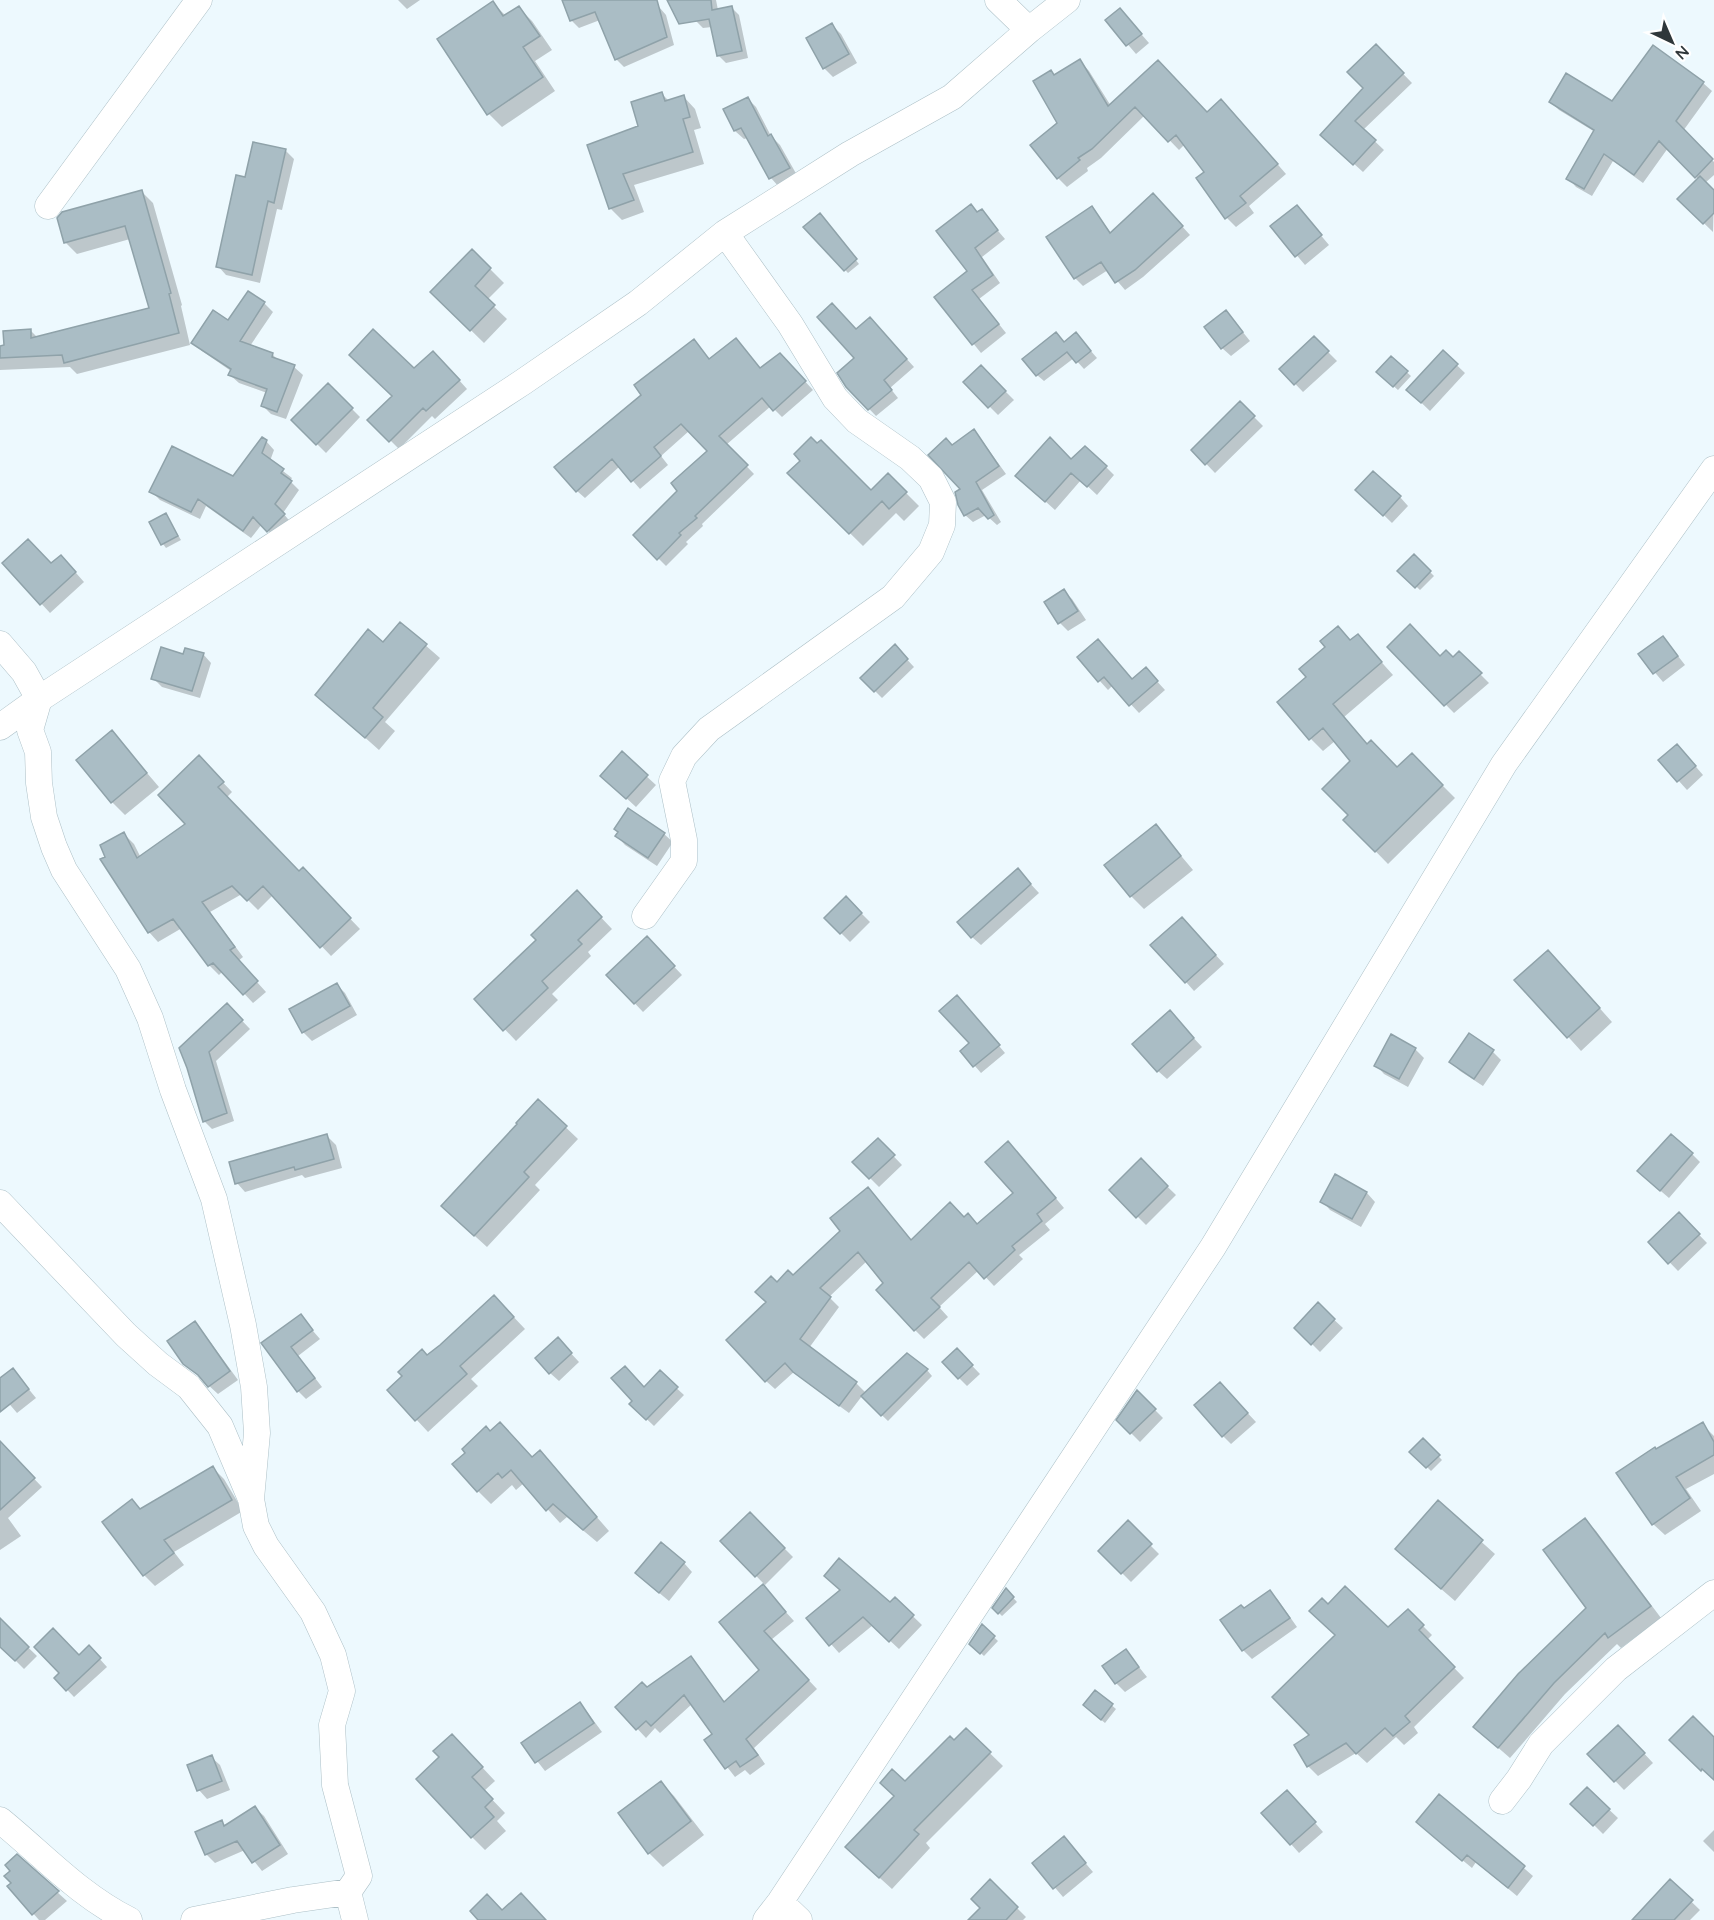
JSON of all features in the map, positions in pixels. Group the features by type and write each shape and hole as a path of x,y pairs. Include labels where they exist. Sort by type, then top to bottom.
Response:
{"street":[{"path":"48,206 199,0"},
{"path":"998,0 1029,30"},
{"path":"0,727 39,699 523,382 638,303 725,233 850,154 952,97 1067,0"},
{"path":"645,916 684,861 684,840 672,781 684,756 709,729 893,597 931,552 942,525 943,502 931,478 910,458 858,421 835,398 790,324 725,233"},
{"path":"799,1920 773,1911 1213,1247 1504,764 1714,469"},
{"path":"0,644 24,672 39,699 30,730 38,752 39,783 44,817 54,847 64,870 128,969 146,1008 213,1199 243,1325 254,1387 258,1433 250,1499"},
{"path":"0,1203 126,1335 195,1394 220,1426 250,1499 256,1526 266,1546 308,1604 333,1655 342,1691 332,1725 336,1785 359,1876 348,1892 293,1900 194,1920"},
{"path":"1502,1801 1541,1744 1616,1669 1714,1593"},
{"path":"0,1820 37,1850 63,1876 106,1908 129,1920"},
{"path":"348,1892 355,1920"}],"building":[{"path":"562,0 657,0 667,37 615,60 595,12 570,21"},
{"path":"667,0 711,0 712,10 732,6 742,51 717,56 709,19 679,24"},
{"path":"493,1 503,16 519,6 540,36 523,47 543,77 487,115 437,39"},
{"path":"1120,8 1142,34 1126,46 1105,20"},
{"path":"832,23 849,54 823,69 806,38"},
{"path":"1376,44 1404,73 1355,121 1376,140 1353,165 1320,135 1363,88 1347,72"},
{"path":"1653,45 1704,82 1676,121 1713,159 1695,178 1659,141 1634,175 1604,154 1584,189 1566,179 1594,130 1549,102 1566,73 1612,101"},
{"path":"1080,59 1108,106 1158,60 1207,112 1221,99 1278,164 1240,196 1246,203 1225,219 1196,178 1204,172 1176,135 1168,142 1135,107 1057,179 1030,145 1057,123 1033,81 1051,70 1054,75"},
{"path":"662,92 665,101 684,95 690,117 683,119 693,152 623,174 634,200 609,209 587,145 638,126 631,102"},
{"path":"748,97 768,136 771,134 790,168 769,179 741,128 734,131 723,109"},
{"path":"253,142 286,149 274,203 268,201 252,275 216,267 236,175 245,177"},
{"path":"1700,176 1714,190 1714,213 1703,224 1677,199"},
{"path":"142,190 171,293 169,294 179,333 64,363 62,355 0,358 0,346 4,345 3,331 31,329 31,338 149,308 125,226 64,243 57,218 62,212"},
{"path":"1153,193 1183,226 1135,270 1115,283 1101,262 1074,279 1046,237 1092,206 1110,233"},
{"path":"971,204 977,212 982,209 998,230 975,248 993,275 972,290 999,324 972,345 934,297 967,271 936,231"},
{"path":"1297,205 1322,235 1295,257 1270,226"},
{"path":"820,213 857,259 844,271 803,227"},
{"path":"472,249 491,268 475,286 495,305 470,331 430,292"},
{"path":"248,291 265,302 240,341 273,353 272,357 295,365 277,412 261,406 267,389 228,375 231,369 191,343 213,310 228,320"},
{"path":"832,303 856,329 870,317 907,359 884,380 892,390 868,410 846,387 837,373 854,358 817,317"},
{"path":"1226,310 1243,332 1221,349 1204,327"},
{"path":"373,329 414,368 433,351 460,380 426,411 423,408 389,442 367,420 392,396 349,355"},
{"path":"1056,332 1064,342 1076,332 1091,351 1076,363 1067,352 1036,376 1022,359"},
{"path":"1314,336 1329,351 1294,385 1279,369"},
{"path":"736,338 760,368 780,353 806,381 773,411 762,398 719,436 748,465 695,516 697,518 679,533 681,535 657,560 633,535 677,491 671,483 707,451 681,424 654,447 661,456 631,482 612,459 576,492 554,467 641,395 634,385 694,339 709,359"},
{"path":"1443,350 1458,364 1421,403 1406,390"},
{"path":"1391,356 1408,371 1393,387 1376,372"},
{"path":"981,365 1006,391 988,408 963,382"},
{"path":"328,383 353,408 316,445 291,420"},
{"path":"1240,401 1255,416 1205,465 1191,450"},
{"path":"974,429 999,466 976,482 994,515 988,519 978,508 964,516 955,492 960,489 928,455 946,438 952,445"},
{"path":"262,437 267,440 262,453 284,469 281,473 292,481 275,504 285,514 267,532 253,517 243,531 198,499 191,512 149,492 172,446 233,476"},
{"path":"811,437 817,443 821,440 871,490 888,473 907,492 889,509 882,501 849,534 787,473 800,461 794,454"},
{"path":"1050,437 1071,459 1085,446 1107,466 1087,487 1071,473 1045,502 1015,476"},
{"path":"1373,471 1401,496 1383,516 1355,490"},
{"path":"166,513 178,536 161,545 149,522"},
{"path":"28,539 51,563 61,555 76,572 40,605 2,563"},
{"path":"1414,554 1431,571 1415,588 1397,571"},
{"path":"1064,589 1078,611 1058,624 1044,602"},
{"path":"400,622 427,644 373,708 383,717 365,738 315,695 368,629 383,642"},
{"path":"1410,624 1440,656 1446,650 1453,657 1459,651 1482,673 1444,706 1387,647"},
{"path":"1338,626 1350,640 1358,634 1382,662 1333,704 1367,744 1371,740 1397,767 1412,753 1443,785 1375,852 1343,820 1348,815 1322,789 1350,761 1323,728 1309,740 1277,702 1306,677 1299,669 1325,647 1320,641"},
{"path":"1663,636 1678,656 1653,674 1638,654"},
{"path":"1098,639 1132,679 1146,667 1158,681 1129,706 1104,677 1098,682 1077,657"},
{"path":"895,644 908,659 874,692 860,678"},
{"path":"161,647 183,654 185,648 204,653 192,691 151,679"},
{"path":"112,730 147,773 111,803 76,760"},
{"path":"1677,744 1696,766 1677,782 1658,760"},
{"path":"622,751 648,775 626,799 600,776"},
{"path":"199,755 224,782 218,787 299,871 303,867 351,918 320,948 263,886 247,901 232,886 202,902 235,947 230,950 258,981 243,995 213,963 208,966 173,919 148,933 100,859 105,857 100,845 124,832 137,858 185,824 158,795"},
{"path":"628,808 665,833 648,858 615,836 618,832 614,829"},
{"path":"1156,824 1181,856 1130,897 1104,865"},
{"path":"1018,868 1031,884 971,938 957,922"},
{"path":"577,890 602,917 578,940 582,944 542,981 548,988 503,1031 474,999 536,940 531,935"},
{"path":"846,896 862,913 840,934 824,918"},
{"path":"1182,917 1216,955 1185,983 1150,945"},
{"path":"647,936 675,966 634,1004 606,975"},
{"path":"1548,950 1600,1008 1567,1038 1514,980"},
{"path":"337,983 350,1006 302,1033 289,1009"},
{"path":"957,995 1000,1045 973,1067 960,1051 969,1043 939,1011"},
{"path":"227,1003 243,1020 209,1052 227,1113 203,1122 179,1048"},
{"path":"1170,1010 1194,1038 1157,1072 1132,1044"},
{"path":"1469,1033 1494,1050 1474,1079 1449,1062"},
{"path":"1391,1034 1416,1048 1399,1079 1374,1066"},
{"path":"538,1099 567,1126 524,1172 529,1177 474,1236 441,1206"},
{"path":"327,1134 334,1159 295,1170 294,1167 235,1184 229,1162"},
{"path":"1671,1134 1693,1153 1660,1191 1637,1171"},
{"path":"878,1138 895,1155 869,1179 852,1162"},
{"path":"1008,1141 1056,1198 1037,1214 1042,1221 1012,1246 1015,1250 984,1279 969,1262 931,1298 940,1307 914,1331 876,1290 883,1283 858,1252 820,1288 831,1297 800,1339 857,1382 839,1406 793,1372 785,1363 765,1382 726,1340 766,1302 755,1292 771,1276 777,1282 788,1270 793,1275 840,1231 830,1218 868,1187 911,1240 950,1202 964,1217 968,1213 977,1224 1013,1193 985,1162"},
{"path":"1141,1158 1168,1186 1136,1218 1109,1190"},
{"path":"1335,1174 1367,1192 1352,1219 1320,1202"},
{"path":"1679,1212 1700,1234 1668,1264 1648,1242"},
{"path":"494,1295 514,1317 460,1366 467,1374 415,1421 387,1390 402,1376 398,1372 422,1349 427,1355 440,1345"},
{"path":"1318,1302 1335,1319 1311,1345 1294,1328"},
{"path":"301,1314 313,1330 291,1347 315,1378 297,1392 261,1343"},
{"path":"195,1321 230,1371 208,1387 198,1375 183,1364 167,1341"},
{"path":"558,1337 572,1353 549,1374 535,1358"},
{"path":"957,1348 973,1365 958,1379 942,1362"},
{"path":"907,1353 928,1369 881,1416 861,1396"},
{"path":"625,1366 644,1387 660,1370 678,1387 646,1420 629,1404 632,1401 611,1378"},
{"path":"13,1368 29,1389 0,1412 0,1378"},
{"path":"1220,1382 1248,1413 1222,1437 1194,1405"},
{"path":"1137,1390 1156,1409 1130,1434 1116,1420"},
{"path":"500,1422 532,1457 540,1450 597,1517 583,1530 553,1504 546,1511 511,1470 502,1478 498,1473 477,1492 452,1464 465,1453 462,1449 486,1426 490,1431"},
{"path":"1703,1422 1714,1442 1714,1455 1676,1477 1690,1498 1652,1525 1616,1473 1655,1447 1656,1449"},
{"path":"1423,1438 1440,1455 1426,1468 1409,1452"},
{"path":"0,1441 35,1478 0,1510"},
{"path":"213,1466 232,1500 164,1540 174,1553 143,1576 102,1522 132,1499 140,1509"},
{"path":"1438,1500 1483,1540 1441,1589 1395,1549"},
{"path":"750,1512 785,1548 755,1577 720,1541"},
{"path":"1585,1518 1651,1606 1608,1638 1605,1633 1554,1683 1498,1748 1473,1727 1518,1674 1586,1608 1543,1550"},
{"path":"1128,1520 1152,1544 1121,1574 1098,1551"},
{"path":"661,1542 685,1562 659,1593 635,1573"},
{"path":"839,1558 890,1602 895,1597 914,1615 889,1642 863,1617 829,1646 806,1618 840,1590 824,1576"},
{"path":"763,1584 786,1612 764,1631 809,1680 746,1739 758,1755 740,1767 736,1761 725,1769 704,1740 712,1734 684,1695 651,1726 646,1721 636,1730 615,1707 642,1682 647,1687 691,1656 724,1702 759,1670 719,1622"},
{"path":"1345,1586 1388,1627 1408,1609 1424,1625 1419,1630 1455,1667 1405,1716 1410,1722 1393,1736 1385,1728 1356,1754 1346,1743 1307,1767 1294,1745 1309,1735 1272,1697 1335,1635 1309,1611 1322,1598 1328,1604"},
{"path":"1006,1588 1014,1597 998,1614 992,1608"},
{"path":"1270,1590 1290,1618 1242,1651 1220,1620 1241,1605 1244,1608"},
{"path":"0,1618 29,1647 15,1661 0,1647"},
{"path":"982,1624 995,1636 980,1654 969,1644"},
{"path":"53,1628 79,1655 89,1645 101,1658 66,1691 54,1678 59,1673 34,1647"},
{"path":"1126,1649 1139,1667 1115,1684 1102,1666"},
{"path":"1095,1690 1113,1704 1101,1720 1083,1705"},
{"path":"580,1702 594,1723 535,1763 521,1743"},
{"path":"1693,1716 1714,1737 1714,1780 1702,1769 1701,1771 1669,1740"},
{"path":"1618,1725 1645,1753 1614,1782 1587,1754"},
{"path":"966,1728 991,1752 914,1830 919,1834 879,1878 845,1847 894,1796 880,1783 892,1769 905,1781 950,1736 954,1740"},
{"path":"452,1734 483,1767 472,1777 493,1799 485,1807 494,1817 471,1838 416,1779 439,1757 433,1751"},
{"path":"212,1755 222,1781 197,1791 187,1765"},
{"path":"661,1781 691,1821 648,1854 618,1813"},
{"path":"1587,1787 1610,1809 1593,1826 1570,1804"},
{"path":"1287,1790 1316,1822 1290,1845 1261,1813"},
{"path":"1439,1794 1525,1866 1508,1888 1467,1855 1462,1861 1416,1822"},
{"path":"255,1806 280,1845 252,1863 237,1841 205,1855 195,1832 222,1820 224,1826"},
{"path":"1064,1836 1086,1863 1053,1889 1032,1863"},
{"path":"17,1854 59,1891 32,1915 7,1886 11,1883 4,1876 10,1871 5,1865"},
{"path":"990,1879 1018,1907 1006,1920 968,1920 980,1908 971,1899"},
{"path":"1670,1879 1693,1900 1674,1920 1632,1920"},
{"path":"521,1893 546,1920 478,1920 470,1911 487,1894 502,1910"}]}
